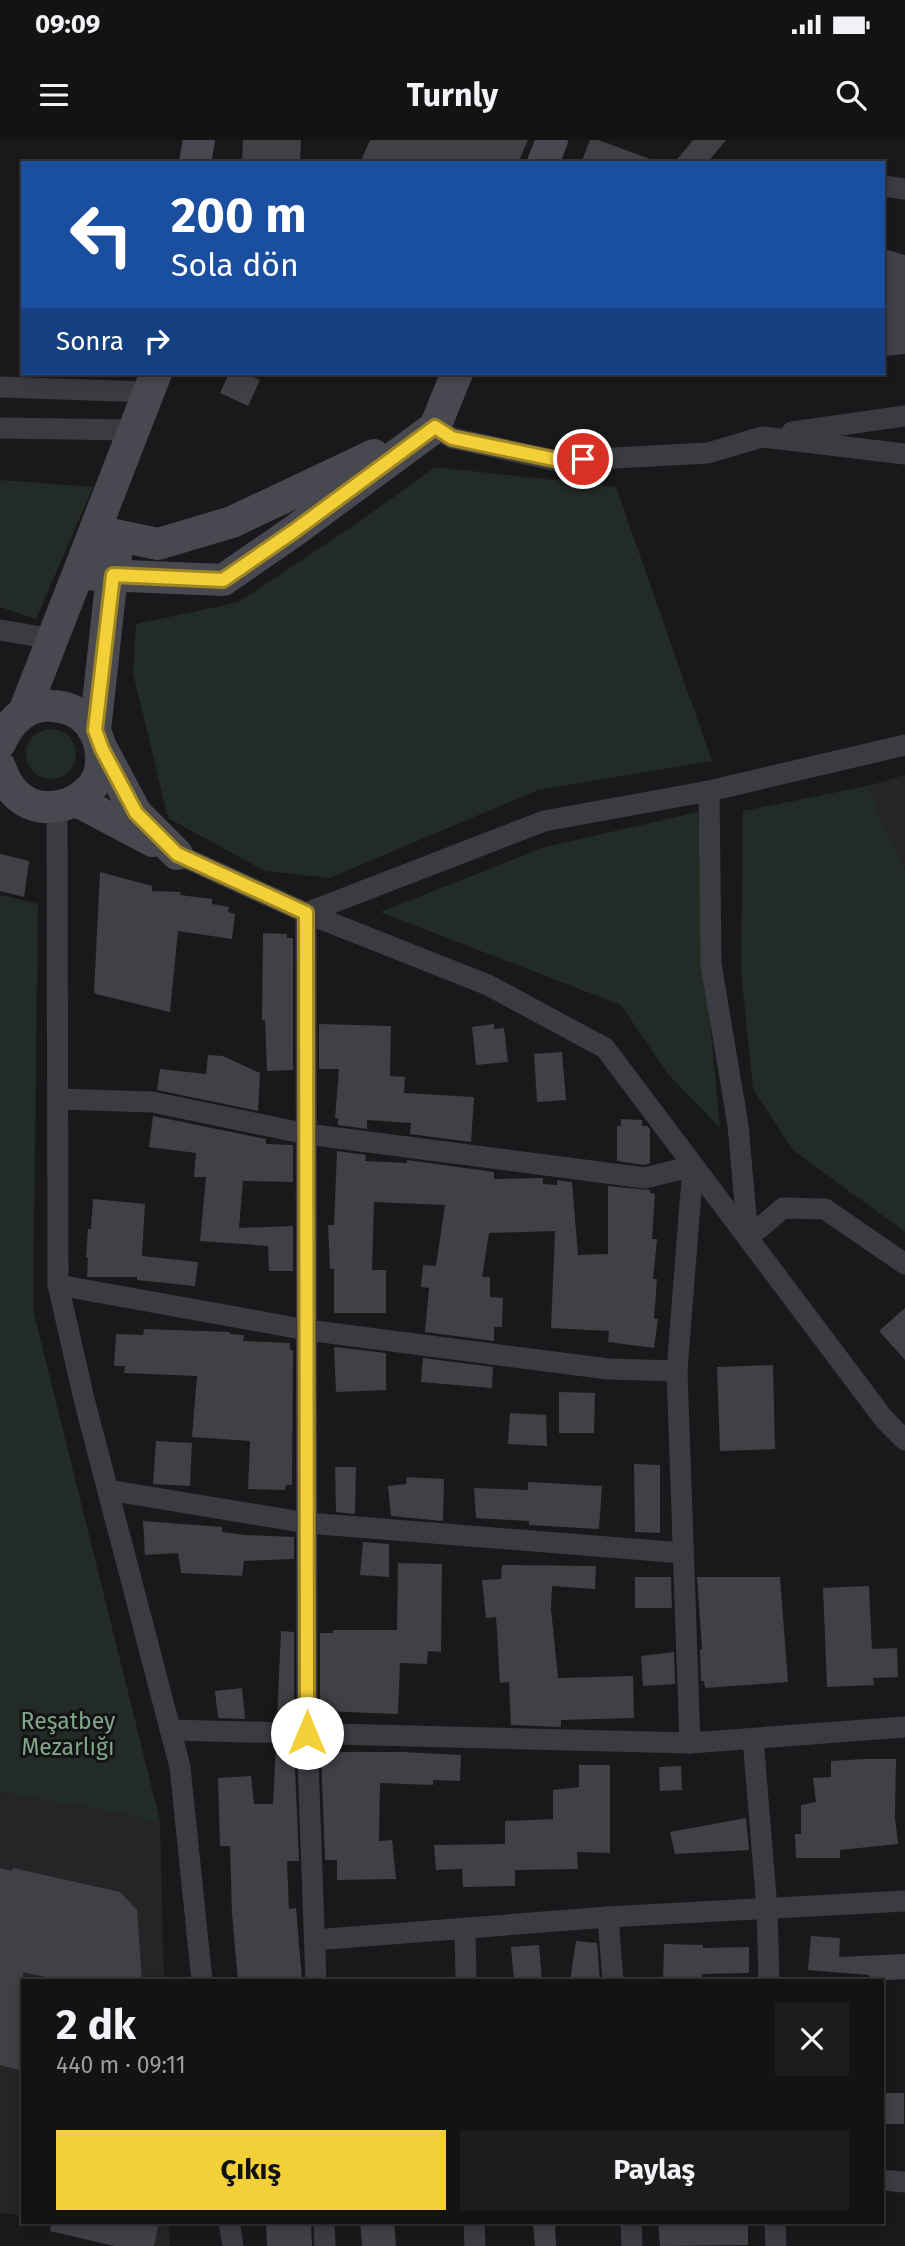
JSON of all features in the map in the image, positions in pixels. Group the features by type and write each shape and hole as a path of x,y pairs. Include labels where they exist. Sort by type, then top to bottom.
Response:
{"street":[{"path":"195,161 199,140"},
{"path":"544,161 552,140"},
{"path":"885,186 905,189"},
{"path":"79,574 223,580 435,427 456,375"},
{"path":"0,387 152,382 134,430 108,534 113,575 98,740 101,769 92,788 57,805 0,807"},
{"path":"435,427 452,438 558,460 708,453 762,437 905,416"},
{"path":"108,534 158,544 233,522 435,427"},
{"path":"0,428 134,430"},
{"path":"762,437 905,454"},
{"path":"24,712 79,574 108,534"},
{"path":"0,630 53,639"},
{"path":"0,743 9,725 24,712 43,705 63,706 81,715 98,740 136,813 177,854"},
{"path":"306,913 544,821 709,791 905,745"},
{"path":"0,767 5,783 19,798 57,805 177,854 306,913 488,985 605,1048 884,1419 905,1440"},
{"path":"709,791 710,964 738,1125 748,1238"},
{"path":"57,805 58,1285 180,1767 202,1979"},
{"path":"306,913 307,1733 316,1979"},
{"path":"58,1100 152,1102 307,1134 645,1178 693,1166"},
{"path":"690,1744 677,1371 693,1166"},
{"path":"748,1238 783,1208 825,1209 905,1264"},
{"path":"58,1285 307,1331 608,1369 677,1371"},
{"path":"108,1490 307,1523 683,1552"},
{"path":"170,1730 690,1744 905,1727"},
{"path":"753,1739 767,1908 769,1979"},
{"path":"314,1940 608,1917 905,1901"},
{"path":"608,1917 614,1979"},
{"path":"465,1929 466,1979"},
{"path":"884,2180 905,2182"},
{"path":"229,2224 233,2246"},
{"path":"324,2224 325,2246"},
{"path":"474,2224 475,2246"},
{"path":"631,2224 632,2246"},
{"path":"775,2224 776,2246"}],"shaded area":[{"path":"905,775 905,870 867,786"},
{"path":"0,1792 160,1821 164,1979 21,1979 21,2217 0,2212"},
{"path":"55,2224 169,2224 170,2246 157,2246"}],"green space":[{"path":"435,467 616,487 712,761 538,790 330,878 265,871 168,818 133,673 136,624 239,602"},
{"path":"0,480 93,487 36,619 0,607"},
{"path":"51,729 69,736 76,754 69,772 51,779 33,772 26,754 33,736"},
{"path":"867,786 905,870 905,1232 793,1150 753,1089 741,971 743,811"},
{"path":"698,812 706,978 720,1128 667,1073 621,1005 380,912 545,847"},
{"name":"Reşatbey Mezarlığı","path":"0,895 38,904 33,1309 160,1821 0,1792"}],"building":[{"path":"243,140 301,140 300,161 242,161"},
{"path":"370,140 528,140 519,161 361,161"},
{"path":"590,140 598,140 653,160 653,161 582,161"},
{"path":"693,140 726,140 709,161 676,161"},
{"path":"885,249 905,255 905,354 885,356"},
{"path":"228,375 249,375 260,380 248,406 220,393"},
{"path":"0,854 29,861 24,897 0,891"},
{"path":"100,872 152,886 152,891 181,892 180,895 212,899 212,904 229,907 228,912 235,914 232,939 178,931 170,1012 94,992"},
{"path":"263,933 287,934 287,938 293,938 293,1070 267,1071 265,1020 262,1020"},
{"path":"319,1024 391,1026 390,1076 405,1077 404,1093 474,1097 471,1142 410,1134 411,1123 367,1120 367,1129 338,1125 338,1118 335,1118 339,1069 319,1069"},
{"path":"494,1024 494,1029 504,1028 508,1062 476,1065 472,1027"},
{"path":"562,1052 566,1100 537,1102 534,1054"},
{"path":"208,1055 223,1056 260,1073 258,1111 157,1090 160,1069 206,1074"},
{"path":"153,1116 266,1139 266,1144 293,1145 293,1182 243,1181 239,1228 293,1226 293,1271 269,1271 268,1246 200,1241 206,1177 194,1177 196,1153 149,1147"},
{"path":"621,1119 642,1120 642,1126 650,1129 650,1163 644,1165 617,1161 617,1126 621,1126"},
{"path":"337,1151 366,1155 365,1161 407,1163 407,1160 494,1172 494,1179 543,1178 543,1184 557,1185 557,1180 572,1182 578,1255 608,1254 608,1186 650,1190 650,1193 655,1194 652,1239 657,1239 653,1279 657,1279 654,1319 658,1319 654,1348 608,1342 609,1331 551,1328 555,1231 489,1233 482,1277 490,1277 490,1297 503,1298 502,1327 494,1327 494,1341 425,1332 429,1288 421,1287 423,1265 436,1266 445,1205 374,1202 372,1270 386,1270 386,1313 334,1313 334,1269 330,1269 328,1225 334,1225"},
{"path":"93,1199 145,1204 142,1256 198,1262 195,1286 137,1280 137,1277 87,1277 88,1229 91,1229"},
{"path":"905,1308 905,1360 879,1331"},
{"path":"144,1329 230,1332 244,1335 243,1341 290,1343 290,1350 293,1350 292,1485 286,1485 285,1490 248,1489 250,1441 192,1437 197,1376 124,1373 125,1366 114,1366 116,1334 143,1335"},
{"path":"334,1347 386,1353 386,1390 336,1392"},
{"path":"423,1358 493,1367 492,1388 421,1382"},
{"path":"773,1365 775,1449 720,1451 717,1367"},
{"path":"559,1392 595,1393 594,1433 559,1433"},
{"path":"510,1413 546,1415 547,1446 508,1444"},
{"path":"156,1441 192,1443 190,1486 153,1484"},
{"path":"634,1464 660,1465 660,1533 635,1532"},
{"path":"335,1467 356,1467 355,1514 336,1512"},
{"path":"407,1477 444,1479 443,1521 391,1516 388,1486 406,1484"},
{"path":"528,1482 602,1486 599,1529 529,1525 529,1521 476,1518 474,1488 528,1490"},
{"path":"143,1521 222,1527 222,1532 246,1535 294,1537 294,1559 244,1561 242,1576 181,1573 178,1553 145,1555"},
{"path":"363,1542 389,1544 389,1577 360,1575"},
{"path":"398,1563 442,1564 441,1652 428,1651 427,1664 400,1663 398,1714 320,1711 320,1633 333,1633 333,1630 397,1630"},
{"path":"502,1565 596,1566 595,1589 552,1586 551,1609 558,1678 633,1676 634,1718 561,1720 561,1727 511,1725 509,1682 500,1683 496,1617 486,1618 482,1580 501,1579"},
{"path":"635,1577 671,1577 672,1608 635,1608"},
{"path":"697,1577 780,1577 788,1682 705,1688 704,1681 701,1681 702,1649"},
{"path":"869,1586 872,1649 897,1648 898,1677 873,1678 874,1685 827,1687 823,1588"},
{"path":"281,1631 294,1632 294,1720 277,1720"},
{"path":"674,1652 675,1684 643,1686 641,1656"},
{"path":"242,1688 245,1719 218,1718 215,1691"},
{"path":"276,1746 294,1746 299,1861 287,1861 289,1909 296,1908 302,1979 238,1979 230,1846 220,1846 218,1778 251,1776 254,1804 273,1804"},
{"path":"321,1752 461,1755 460,1781 433,1780 433,1785 380,1783 379,1841 392,1840 396,1879 337,1880 337,1860 325,1860"},
{"path":"896,1759 895,1817 898,1844 840,1850 840,1858 796,1858 795,1834 801,1834 801,1805 816,1802 813,1778 831,1777 831,1761"},
{"path":"579,1765 610,1765 610,1853 577,1852 578,1869 515,1870 515,1886 463,1887 462,1869 436,1870 434,1845 505,1844 505,1821 553,1819 553,1790 579,1787"},
{"path":"681,1766 682,1790 660,1791 659,1767"},
{"path":"746,1818 749,1850 675,1854 670,1832"},
{"path":"0,1868 12,1871 13,1868 120,1892 137,1910 142,1979 54,1979 23,1972 21,2070 0,2065"},
{"path":"811,1936 840,1938 839,1957 905,1954 905,1979 870,1979 869,1975 808,1970"},
{"path":"576,1941 597,1943 600,1979 570,1979"},
{"path":"664,1944 703,1945 703,1948 749,1947 749,1973 702,1974 702,1979 663,1979"},
{"path":"539,1945 542,1979 514,1979 511,1947"},
{"path":"884,2093 904,2093 904,2124 884,2124"},
{"path":"51,2224 159,2224 154,2246 114,2246 50,2231"},
{"path":"266,2224 311,2224 312,2246 267,2246"},
{"path":"360,2224 394,2224 396,2246 362,2246"},
{"path":"533,2224 555,2224 556,2246 535,2246"},
{"path":"658,2224 748,2224 748,2245 660,2246"}],"route":[{"path":"307,1733 306,913 177,854 136,813 102,749 95,730 113,575 223,580 435,427 452,438 558,460 583,459"}]}
